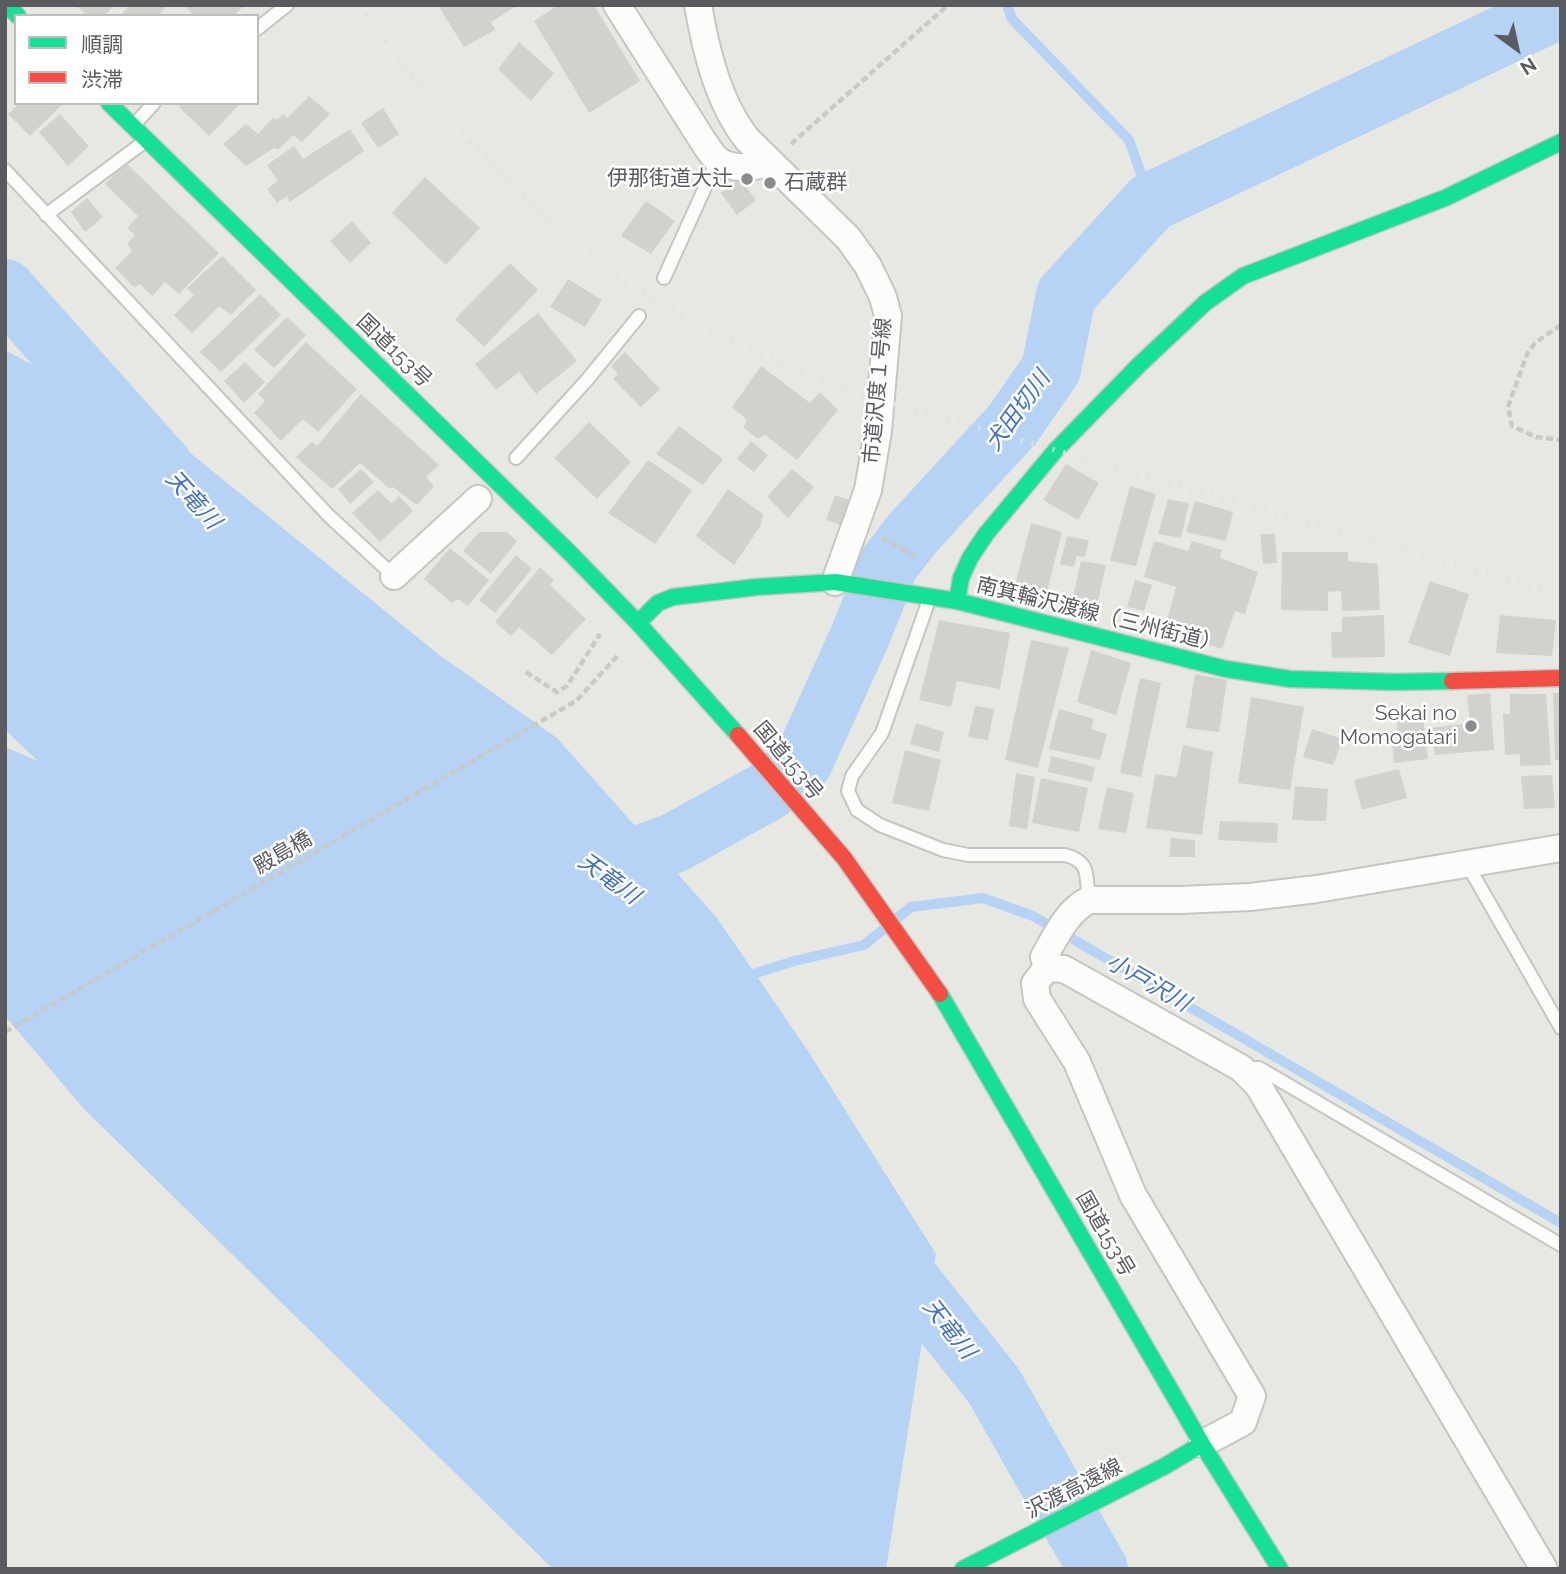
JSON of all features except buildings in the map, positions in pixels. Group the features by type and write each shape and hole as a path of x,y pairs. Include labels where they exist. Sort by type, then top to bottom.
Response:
{"main road":[{"name":"国道153号","path":"111,105 570,553 731,726 844,858 933,981 1202,1444 1280,1569"},
{"path":"957,601 961,578 970,558 1055,451 1139,365 1205,303 1243,276 1445,198 1561,142"},
{"name":"南箕輪沢渡線（三州街道）","path":"638,623 658,603 673,597 842,582 957,601 1226,669 1290,679 1394,682 1561,678"},
{"name":"沢渡高遠線","path":"963,1569 1165,1466 1202,1444"}],"street":[{"path":"617,5 717,161 724,165 737,166 770,163"},
{"name":"市道沢度１号線","path":"698,5 702,29 726,107 733,121 770,163 848,238 868,267 883,297 887,316 878,431 868,490 842,582"},
{"path":"394,576 478,499"},
{"path":"1202,1444 1243,1422 1252,1396 1133,1195 1077,1062 1037,999 1035,982 1066,920 1077,906 1089,900 1250,897 1317,889 1561,848"},
{"path":"1048,958 1241,1068 1258,1085 1544,1569"}],"lane":[{"path":"259,27 287,5"},
{"path":"133,126 152,105"},
{"path":"46,215 147,140"},
{"path":"664,278 717,161"},
{"path":"5,170 330,516 394,576"},
{"path":"516,458 587,380 639,316"},
{"path":"925,595 882,733 852,776 848,790 857,810 880,825 943,850 968,855 1065,855 1079,858 1086,867 1089,900"},
{"path":"1467,864 1561,1028"},
{"path":"1241,1068 1259,1068 1561,1245"}],"path":[{"path":"770,163 948,5"},
{"path":"1561,325 1535,343 1527,354 1508,407 1512,426 1536,437 1561,440"},
{"path":"876,535 924,561"},
{"path":"526,672 557,692 567,686 604,628"},
{"name":"殿島橋","path":"5,1032 576,701 624,648"}],"water":[{"path":"5,350 178,443 438,654 557,738 717,918 808,1051 936,1254 886,1569 553,1569 84,1109 5,1016 5,747 38,761 5,730"}],"waterway":[{"path":"1007,5 1012,19 1129,140 1151,202"},
{"name":"犬田切川","path":"581,855 619,863 674,843 768,791 803,762 889,564 912,534 1013,424 1051,369 1066,295 1151,202 1561,8"},
{"name":"天竜川","path":"5,289 164,467"},
{"name":"小戸沢川","path":"896,919 911,907 983,898 1033,916 1561,1223"},
{"name":"小戸沢川","path":"744,977 794,961 864,945 884,929"},
{"name":"天竜川","path":"877,1239 994,1386 1098,1569"}],"railway":[{"path":"359,5 433,105 522,194 594,257 638,291 699,325 799,371 880,400 1561,595"}],"traffic: fast":[{"path":"7,5 16,14"},
{"path":"111,105 570,553 638,623 738,735"},
{"path":"957,601 961,578 970,558 986,534 1055,451 1139,365 1205,303 1243,276 1445,198 1561,142"},
{"path":"638,623 658,603 673,597 757,587 835,582 957,601 1226,669 1290,679 1452,681"},
{"path":"940,994 1202,1444 1280,1569"},
{"path":"963,1569 1165,1466 1202,1444"}],"traffic: jam":[{"path":"1452,681 1561,678"},
{"path":"738,735 844,858 940,994"}],"place":[{"name":"伊那街道大辻","path":"747,179"},
{"name":"石蔵群","path":"770,183"},
{"name":"Sekai no Momogatari","path":"1471,726"}]}
